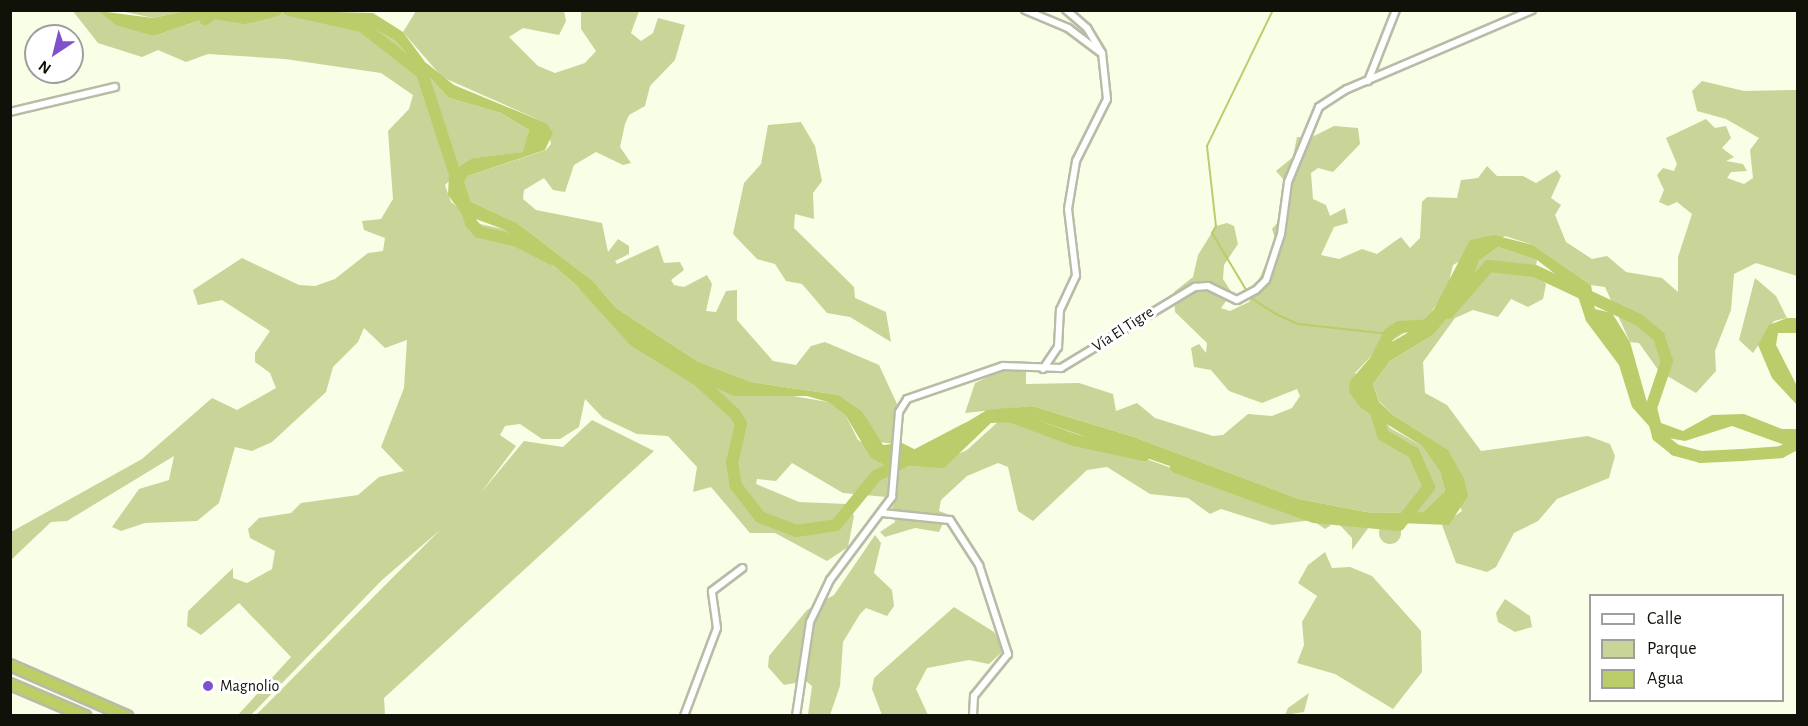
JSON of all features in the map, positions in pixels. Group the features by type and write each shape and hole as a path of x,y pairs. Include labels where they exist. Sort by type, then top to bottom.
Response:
{"highway":[{"path":"10,665 127,716"},
{"path":"10,684 85,716"}],"street":[{"path":"1025,10 1068,28 1102,53"},
{"path":"1042,369 1058,347 1060,310 1076,276 1070,195 1076,161 1107,99 1102,53 1087,28 1066,10"},
{"path":"1368,81 1396,10"},
{"name":"Vía El Tigre","path":"796,716 810,622 830,580 882,513 897,472 902,405 920,390 1003,366 1042,369 1071,363 1195,287 1208,286 1237,300 1257,290 1279,242 1288,182 1310,121 1331,97 1532,10"},
{"path":"10,112 115,87"},
{"path":"882,513 950,520 979,565 1008,654 974,696 973,716"},
{"path":"684,716 717,628 712,591 742,568"}],"green space":[{"path":"72,10 99,11 154,36 218,14 247,11 311,12 365,23 395,41 449,98 501,113 529,130 524,152 473,158 445,185 451,202 480,224 503,229 538,252 663,361 698,380 828,402 846,416 858,440 902,466 929,467 967,450 1000,420 1040,421 1331,525 1325,529 1312,520 1272,525 1221,509 1210,514 1188,498 1150,494 1107,467 1087,470 1033,521 1018,511 1008,467 998,463 967,476 941,500 939,511 947,514 939,532 915,528 885,537 880,532 895,522 892,508 897,498 843,493 792,463 776,481 757,479 756,484 799,502 847,504 854,516 848,547 827,561 775,533 750,533 711,487 693,492 697,467 668,436 637,434 603,418 585,399 579,427 560,439 542,439 520,424 505,426 500,435 516,446 480,494 524,441 563,447 592,420 654,451 384,698 385,715 256,715 440,530 382,580 251,715 238,715 291,657 239,603 201,635 187,626 188,611 233,568 233,578 247,583 272,569 275,551 250,538 248,529 259,518 291,513 301,503 358,495 379,477 404,471 381,447 404,388 407,340 385,348 364,328 358,342 333,367 326,392 272,442 252,451 235,447 219,503 197,521 145,523 121,531 112,527 139,489 169,480 174,456 67,521 51,522 11,560 11,532 142,459 212,398 237,410 276,388 270,373 255,362 255,353 270,331 222,300 198,305 193,290 242,258 299,285 315,286 335,279 368,253 383,251 385,238 364,230 362,221 381,219 393,199 388,131 409,109 413,95 381,73 285,59 208,54 186,62 158,50 142,57 98,43"},
{"path":"121,11 185,11 153,18"},
{"path":"416,11 564,11 566,21 559,35 523,28 509,37 538,66 555,73 585,63 596,51 581,29 581,11 639,11 631,33 641,41 653,33 658,18 685,25 675,60 650,86 645,106 629,115 625,124 620,147 631,163 623,165 596,152 574,165 565,192 553,190 544,178 524,190 523,199 536,210 602,223 608,252 618,239 629,246 629,254 615,261 617,264 658,245 664,263 680,262 684,270 671,280 674,285 684,287 707,275 712,284 706,311 716,312 726,291 737,290 737,320 773,361 796,365 811,346 825,342 879,365 897,404 894,444 879,442 862,411 839,395 751,382 697,361 616,308 593,281 517,223 465,199 459,191 468,176 546,150 551,144 546,123 442,77 403,32"},
{"path":"1702,81 1744,91 1797,90 1797,276 1756,263 1734,274 1731,310 1715,351 1716,371 1696,393 1659,371 1639,343 1630,342 1605,287 1591,285 1533,245 1505,236 1453,265 1447,290 1426,319 1376,351 1355,373 1390,428 1422,446 1440,472 1445,491 1423,512 1372,513 1299,499 1134,437 1032,406 965,413 975,383 1007,368 1026,369 1026,384 1079,383 1113,394 1116,411 1137,403 1155,418 1213,436 1223,435 1248,414 1272,416 1292,408 1300,396 1297,389 1262,403 1229,391 1211,370 1194,367 1191,348 1199,344 1206,353 1207,343 1175,312 1174,292 1193,277 1198,255 1216,226 1227,223 1234,226 1238,244 1224,265 1223,279 1232,293 1221,308 1230,311 1249,302 1276,241 1272,229 1285,214 1290,187 1276,171 1293,157 1297,137 1312,137 1334,126 1358,128 1360,144 1333,172 1318,168 1311,173 1313,199 1326,205 1330,216 1345,208 1348,223 1334,227 1321,255 1339,259 1362,249 1377,254 1401,237 1410,248 1420,238 1422,202 1427,197 1457,198 1461,180 1478,178 1487,166 1497,176 1523,176 1536,183 1557,170 1561,176 1551,198 1561,205 1555,215 1566,242 1592,259 1607,256 1626,272 1662,278 1678,292 1678,257 1692,214 1677,202 1668,206 1659,202 1664,190 1657,175 1663,168 1674,171 1677,164 1666,138 1706,119 1715,128 1726,126 1731,138 1722,148 1734,157 1726,161 1743,164 1747,171 1731,172 1727,178 1744,184 1753,178 1750,150 1759,138 1726,119 1697,111 1692,91"},
{"path":"801,122 815,146 822,181 813,193 814,219 795,214 794,228 854,287 855,298 886,312 891,342 850,317 827,313 802,284 786,281 775,264 757,259 733,234 744,183 761,164 768,125"},
{"path":"1498,247 1537,260 1535,271 1546,284 1543,299 1528,307 1511,299 1498,317 1473,310 1455,318 1423,362 1425,393 1447,405 1481,451 1588,436 1610,444 1615,456 1609,478 1557,499 1538,521 1514,533 1496,567 1487,572 1456,563 1442,525 1462,511 1429,438 1393,415 1379,401 1373,384 1390,361 1433,335 1467,293 1479,261"},
{"path":"1755,278 1776,296 1787,318 1774,321 1753,353 1739,340"},
{"path":"1336,521 1372,523 1352,550 1352,538"},
{"path":"1390,522 1398,525 1401,533 1398,541 1390,544 1382,541 1379,533 1382,525"},
{"path":"875,535 881,543 874,573 892,590 894,606 887,616 866,608 860,614 843,642 840,686 830,715 808,715 812,686 806,681 784,685 768,667 769,656 807,610 834,595"},
{"path":"1325,552 1332,568 1350,567 1372,576 1421,631 1422,672 1393,709 1335,674 1297,663 1304,645 1302,622 1317,596 1298,583 1308,565"},
{"path":"1505,599 1530,616 1532,627 1515,632 1498,622 1496,613"},
{"path":"954,607 994,632 1004,650 989,664 969,660 927,668 916,689 928,715 882,715 872,689 874,678"},
{"path":"1309,693 1304,712 1285,715 1288,708"}],"water":[{"path":"99,11 153,18 185,11 247,11 218,14 154,36 116,25"},
{"path":"296,11 373,13 403,32 425,62 454,85 546,123 553,133 545,150 468,176 459,191 465,199 517,223 593,281 616,308 697,361 751,382 839,395 862,411 883,445 902,443 920,452 937,451 957,428 987,410 1032,406 1134,437 1299,499 1372,513 1423,512 1445,491 1440,472 1422,446 1361,408 1349,392 1350,381 1376,351 1416,328 1434,309 1470,240 1494,235 1533,245 1591,285 1595,309 1612,313 1630,342 1648,406 1661,423 1683,431 1712,415 1744,414 1782,429 1797,429 1797,443 1788,446 1732,426 1685,441 1658,436 1632,407 1619,365 1586,321 1576,290 1537,260 1498,247 1479,261 1468,293 1433,335 1390,361 1373,384 1379,402 1393,415 1448,450 1464,479 1468,496 1449,525 1325,520 1040,421 991,423 944,468 885,465 871,458 846,416 828,402 807,396 734,396 698,380 663,361 538,252 503,229 462,214 448,195 449,173 473,158 523,152 529,130 501,113 449,98 395,41 365,23"},
{"path":"1787,318 1797,318 1797,333 1778,333 1776,345 1797,386 1797,405 1772,378 1758,345 1769,325"}],"waterway":[{"path":"205,19 214,13 245,18 276,10"},
{"path":"289,10 362,26 422,73 471,223 479,232 517,241 552,259"},
{"path":"1273,10 1207,146 1216,226 1212,233 1251,298 1274,313 1298,324 1389,334"},
{"path":"1448,313 1489,266 1535,271 1639,320 1659,337 1667,361 1651,408 1658,436 1675,450 1701,457 1742,455 1781,452 1798,443"},
{"path":"584,285 635,341 698,380 735,414 741,424 732,462 736,486 760,517 796,531 836,525 876,476 966,429"},
{"path":"1377,358 1389,334 1399,327 1432,325"},
{"path":"1176,467 1314,517 1399,525 1429,487 1414,453 1383,435 1374,405"},
{"path":"1004,414 1074,440 1144,455"}],"place":[{"name":"Magnolio","path":"208,686"}]}
